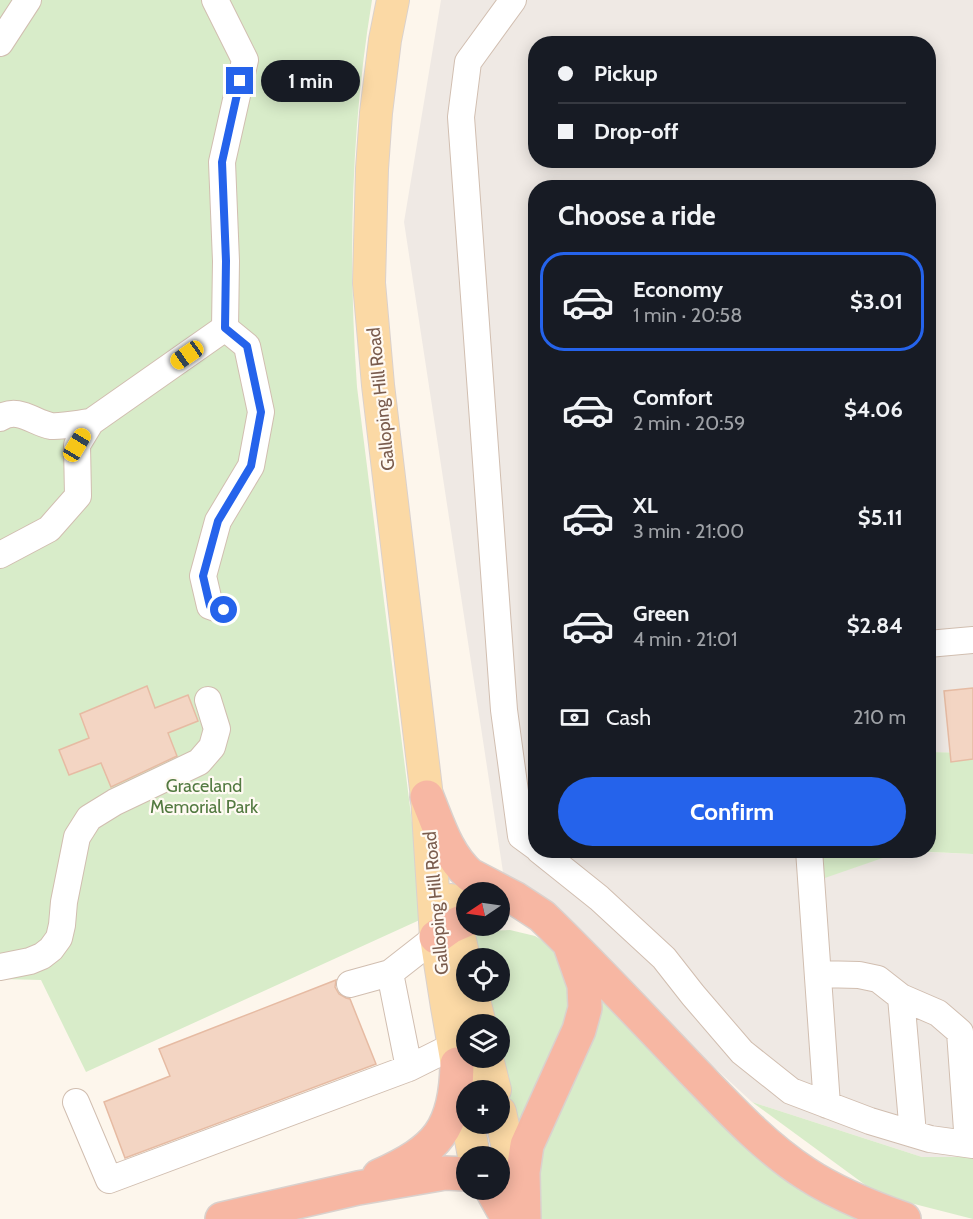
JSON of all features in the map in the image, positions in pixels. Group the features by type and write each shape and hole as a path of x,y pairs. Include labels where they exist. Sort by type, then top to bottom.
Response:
{"highway":[{"path":"428,797 450,851 463,869 474,878 542,916 741,1121 779,1155 837,1191 904,1219"},
{"path":"510,914 525,915 561,934 578,964 584,985 585,1008 579,1030 527,1145 523,1172 522,1219"},
{"path":"222,1219 329,1193 393,1170 434,1142 452,1111 456,1083 462,1068"},
{"path":"329,1193 445,1173 456,1174"},
{"path":"498,1200 510,1219"}],"main road":[{"name":"Galloping Hill Road","path":"393,0 385,40 376,113 370,214 369,283 378,385 428,797 453,927 462,1014"},
{"name":"Galloping Hill Road","path":"453,927 460,948"},
{"name":"Galloping Hill Road","path":"476,1068 486,1080"},
{"path":"505,1134 522,1219"},
{"path":"484,1200 489,1219"}],"lane":[{"path":"0,43 28,0"},
{"path":"216,0 245,60 222,162 226,261 225,328"},
{"path":"513,0 468,62 461,117 504,710 521,836 528,841"},
{"path":"0,555 49,529 78,496 77,445 91,422 225,328"},
{"path":"224,610 210,606 203,576 218,521 251,466 261,412 247,346 225,328"},
{"path":"0,418 5,414 23,415 51,426 91,422"},
{"path":"936,643 973,640"},
{"path":"0,967 42,957 51,950 59,938 77,837 89,818 115,802 199,762 212,747 217,729 208,700"},
{"path":"549,858 599,898 664,958 693,996 742,1052 791,1091 870,1121 913,1134 970,1145 960,1032 938,1013 901,997 878,979 859,975 818,974"},
{"path":"810,858 827,1105"},
{"path":"350,984 390,973 453,927"},
{"path":"390,973 410,1068"},
{"path":"901,997 913,1134"},
{"path":"76,1102 109,1180 410,1068 456,1058"}],"shaded area":[{"path":"441,0 973,0 973,753 936,752 936,180 528,180 528,858 818,858 819,879 882,858 936,858 936,852 973,854 973,1157 922,1157 752,1102 503,872 404,222"}],"green space":[{"name":"Graceland Memorial Park","path":"0,0 372,0 360,96 353,193 354,339 357,387 424,918 86,1072 41,980 0,979"},
{"path":"936,752 973,753 973,854 936,852"},
{"path":"818,858 883,858 819,880"},
{"path":"510,930 535,936 558,950 578,1005 523,1124 515,1119 510,1103 510,1080 505,1080 502,1068 510,1068 510,1014 489,1014 486,1002 510,1002 510,948 475,948 473,936 510,936"},
{"path":"603,997 871,1219 536,1219 533,1157 595,999"},
{"path":"752,1102 922,1157 973,1157 973,1219 879,1195"}],"building":[{"path":"147,686 155,708 188,695 198,721 168,733 177,756 111,787 101,763 69,775 59,750 89,738 80,714"},
{"path":"973,688 973,759 951,762 944,691"},
{"path":"336,980 335,987 339,994 350,999 376,1064 125,1158 104,1102 170,1076 159,1049"}],"route":[{"path":"224,610 210,606 203,576 218,521 251,466 261,412 247,346 225,328 226,261 222,162 240,81"}]}
